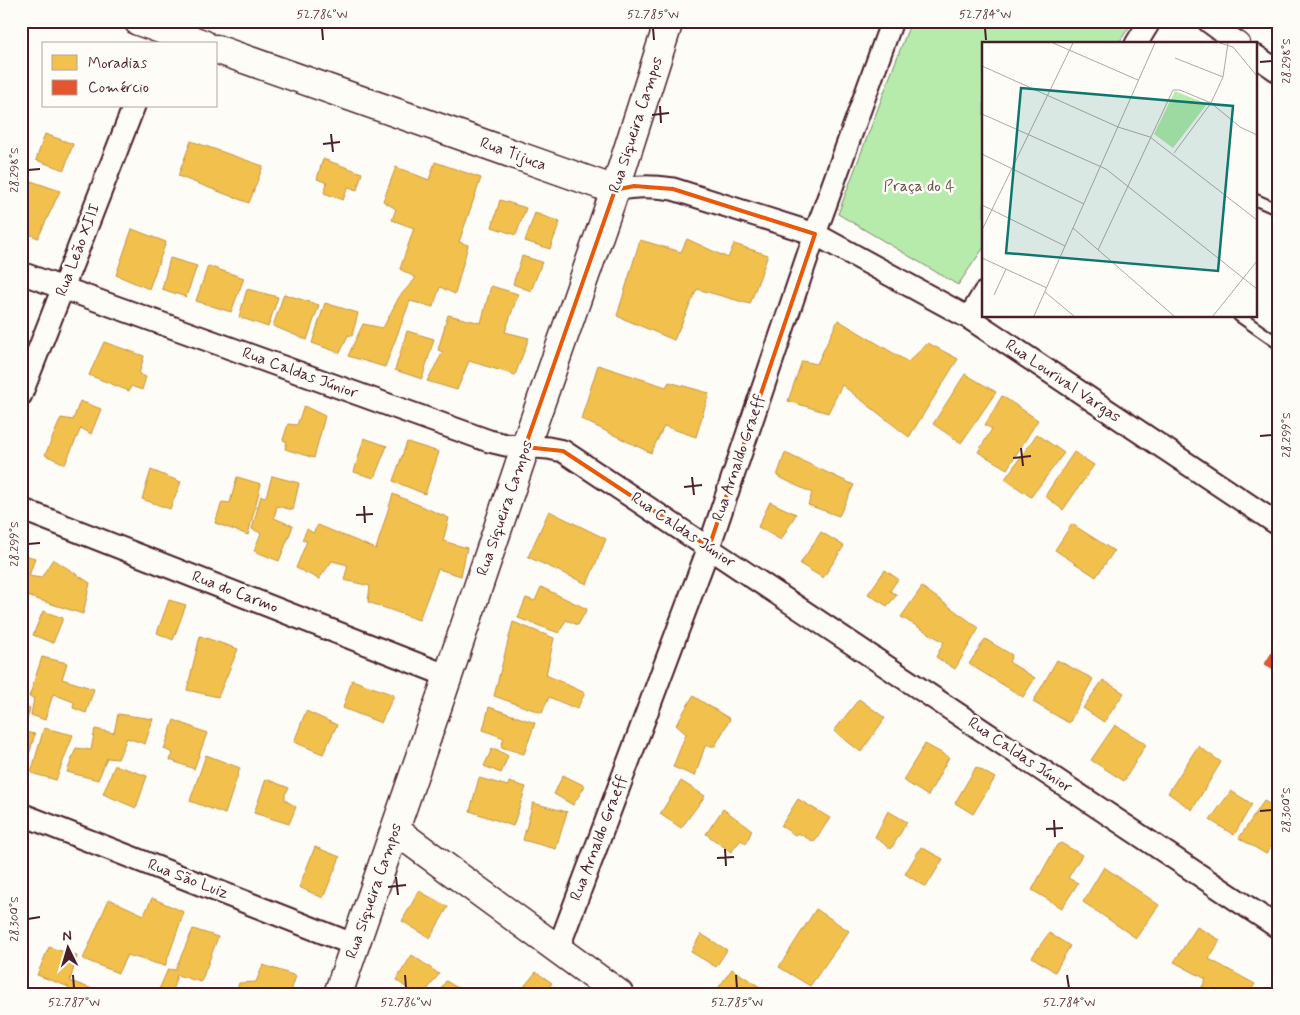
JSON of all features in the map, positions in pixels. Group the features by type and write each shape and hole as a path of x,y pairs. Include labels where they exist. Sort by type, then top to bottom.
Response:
{"main road":[{"path":"138,21 163,32 196,42"},
{"name":"Rua Siqueira Campos","path":"338,994 615,190 669,21"},
{"name":"Rua Tijuca","path":"218,50 615,190"},
{"path":"395,830 619,994"}],"street":[{"name":"Rua Arnaldo Graeff","path":"558,949 709,547 815,234 892,21"},
{"path":"1137,42 1150,21"},
{"path":"1208,21 1236,42"},
{"path":"1258,57 1279,72"},
{"name":"Rua Leão XIII","path":"21,394 133,108"},
{"name":"Rua Tijuca","path":"615,190 634,186 673,189 815,234"},
{"name":"Rua Lourival Vargas","path":"815,234 969,318 1279,525"},
{"name":"Rua Caldas Júnior","path":"21,273 489,441 506,445 562,451 577,459 1279,928"},
{"path":"969,318 982,297"},
{"name":"Rua do Carmo","path":"21,509 448,676"},
{"name":"Rua São Luiz","path":"21,814 355,944"}],"lane":[{"path":"1258,201 1279,210"},
{"path":"1242,318 1279,344"}],"highlighted area":[{"path":"634,186 673,189 815,234 709,547 563,451 525,447 615,190"}],"green space":[{"name":"Praça do 4","path":"911,21 1133,21 1119,42 982,42 982,250 958,285 838,214"}],"building: Moradias":[{"path":"45,134 73,144 64,170 36,160"},
{"path":"191,141 263,166 249,203 178,176"},
{"path":"323,159 362,173 357,190 348,187 343,200 324,193 327,183 317,179"},
{"path":"435,162 481,178 459,242 468,245 455,294 440,287 433,307 410,301 385,367 348,356 363,324 383,328 399,297 416,278 400,269 414,228 392,220 396,209 383,201 396,167 429,180"},
{"path":"28,180 60,191 38,238 21,231 21,195"},
{"path":"500,200 526,208 516,235 492,227"},
{"path":"535,213 560,222 550,249 525,241"},
{"path":"132,229 166,242 149,289 116,275"},
{"path":"687,239 728,258 734,244 768,255 750,304 697,289 674,340 617,316 640,240 681,252"},
{"path":"522,256 542,262 531,291 513,284"},
{"path":"170,258 197,266 186,297 162,289"},
{"path":"208,266 244,278 231,312 196,301"},
{"path":"491,286 518,294 505,332 529,338 515,375 469,361 457,390 427,381 443,352 438,350 448,315 481,323"},
{"path":"247,289 278,297 268,327 239,317"},
{"path":"284,294 319,305 307,340 273,326"},
{"path":"325,303 358,313 352,336 348,335 340,353 312,343"},
{"path":"838,320 908,362 928,343 958,359 909,437 842,385 828,413 788,401 802,361 817,364"},
{"path":"407,331 434,339 422,379 395,370"},
{"path":"104,342 144,356 139,374 146,377 142,390 131,386 129,391 89,375"},
{"path":"598,365 666,387 669,382 709,393 696,437 664,426 651,453 581,419"},
{"path":"965,374 996,392 961,443 933,424"},
{"path":"1002,396 1038,420 1007,469 978,452 992,429 985,425"},
{"path":"80,401 101,409 91,434 81,428 65,464 45,455 61,418 73,420"},
{"path":"304,406 325,416 314,458 285,449 287,442 283,440 288,424 297,425"},
{"path":"1037,434 1064,453 1031,497 1005,479"},
{"path":"364,438 387,446 374,478 354,472"},
{"path":"407,442 439,452 425,494 393,481"},
{"path":"1074,452 1094,465 1063,510 1045,496"},
{"path":"785,453 854,485 839,516 808,505 812,493 777,476"},
{"path":"151,470 181,482 170,509 142,499"},
{"path":"272,476 299,483 293,510 277,506 274,518 293,526 279,561 254,551 261,533 252,529 261,496 266,497"},
{"path":"237,477 261,484 248,535 215,523 222,502 230,503"},
{"path":"393,494 449,518 443,541 467,548 461,576 438,569 419,620 368,602 370,586 344,580 348,565 332,561 319,579 296,568 307,541 302,540 307,529 313,533 318,525 376,549"},
{"path":"770,502 796,514 781,540 758,527"},
{"path":"549,511 606,539 587,584 528,557"},
{"path":"1072,524 1114,551 1096,577 1055,550"},
{"path":"821,532 844,546 823,578 800,564"},
{"path":"21,554 35,558 29,576 41,578 53,559 90,583 83,614 24,595 21,602"},
{"path":"885,570 898,579 890,591 897,595 887,606 868,594"},
{"path":"541,587 587,609 578,625 566,620 559,633 518,618 526,598 535,601"},
{"path":"922,587 979,628 955,669 936,657 944,642 901,617"},
{"path":"169,600 186,605 173,640 157,633"},
{"path":"43,611 63,618 53,643 33,635"},
{"path":"513,622 554,638 546,675 585,693 577,709 549,697 542,713 494,696"},
{"path":"200,636 238,649 218,697 187,690"},
{"path":"985,639 1012,655 1009,662 1035,678 1023,697 969,664"},
{"path":"42,657 67,663 62,679 94,689 86,713 73,708 74,702 53,694 45,720 31,715 34,698 29,697"},
{"path":"1057,660 1093,679 1069,723 1033,702"},
{"path":"352,680 394,695 381,723 343,708"},
{"path":"1103,680 1124,693 1104,722 1083,708"},
{"path":"693,696 730,719 715,746 705,746 695,776 673,767 686,734 676,725"},
{"path":"859,699 885,718 861,752 834,731"},
{"path":"21,705 30,708 24,732 35,734 23,775 21,774"},
{"path":"489,707 535,723 524,754 501,747 504,738 483,730"},
{"path":"306,711 337,725 323,754 294,742"},
{"path":"118,714 153,719 145,744 127,738 118,759 107,758 98,780 67,772 76,748 91,750 95,729 114,733"},
{"path":"174,720 207,733 194,769 170,760 173,753 164,749"},
{"path":"1115,725 1146,744 1124,781 1091,760"},
{"path":"44,728 73,735 56,780 31,773"},
{"path":"925,744 949,757 928,796 903,780"},
{"path":"1198,746 1221,762 1192,810 1168,793"},
{"path":"492,749 496,749 508,756 501,773 484,766"},
{"path":"206,755 240,768 225,814 190,801"},
{"path":"115,765 147,776 136,808 103,794"},
{"path":"976,767 995,778 973,814 955,803"},
{"path":"563,775 585,786 573,805 554,794"},
{"path":"479,778 508,786 509,782 526,787 513,826 470,811"},
{"path":"266,779 289,788 285,794 285,800 296,807 289,824 254,813"},
{"path":"681,781 705,796 681,828 660,814"},
{"path":"1231,791 1252,804 1234,835 1210,820"},
{"path":"798,799 830,818 814,842 798,833 795,835 781,826"},
{"path":"1264,801 1279,810 1279,835 1266,854 1239,838"},
{"path":"533,803 567,812 556,849 523,840"},
{"path":"723,809 752,830 746,844 741,840 731,852 706,834"},
{"path":"888,811 907,822 891,849 875,837"},
{"path":"1061,843 1082,855 1068,878 1078,883 1062,908 1032,890 1057,845"},
{"path":"315,847 340,857 323,898 299,887"},
{"path":"921,847 943,859 926,887 905,874"},
{"path":"1279,851 1279,868 1272,862"},
{"path":"1104,867 1159,905 1136,938 1083,902"},
{"path":"419,891 448,907 430,938 402,921"},
{"path":"152,898 184,912 165,966 127,955 118,973 83,959 109,899 144,915"},
{"path":"816,909 849,931 810,986 779,967"},
{"path":"1197,927 1220,940 1209,959 1255,984 1249,994 1204,994 1200,991 1206,979 1174,962"},
{"path":"193,929 218,937 201,982 177,975 171,994 157,994 168,969 175,970"},
{"path":"1049,933 1070,946 1055,972 1032,957"},
{"path":"701,934 727,950 716,967 691,952"},
{"path":"49,947 77,956 70,981 101,992 101,994 68,994 69,987 37,975"},
{"path":"412,955 439,974 424,994 415,994 396,980"},
{"path":"263,965 296,976 290,994 235,994 239,983 256,982"},
{"path":"732,969 763,989 761,994 714,994"},
{"path":"536,972 552,983 545,994 518,994"},
{"path":"446,981 468,994 438,994"}],"building: Comércio":[{"path":"1279,641 1279,672 1265,664"}]}
